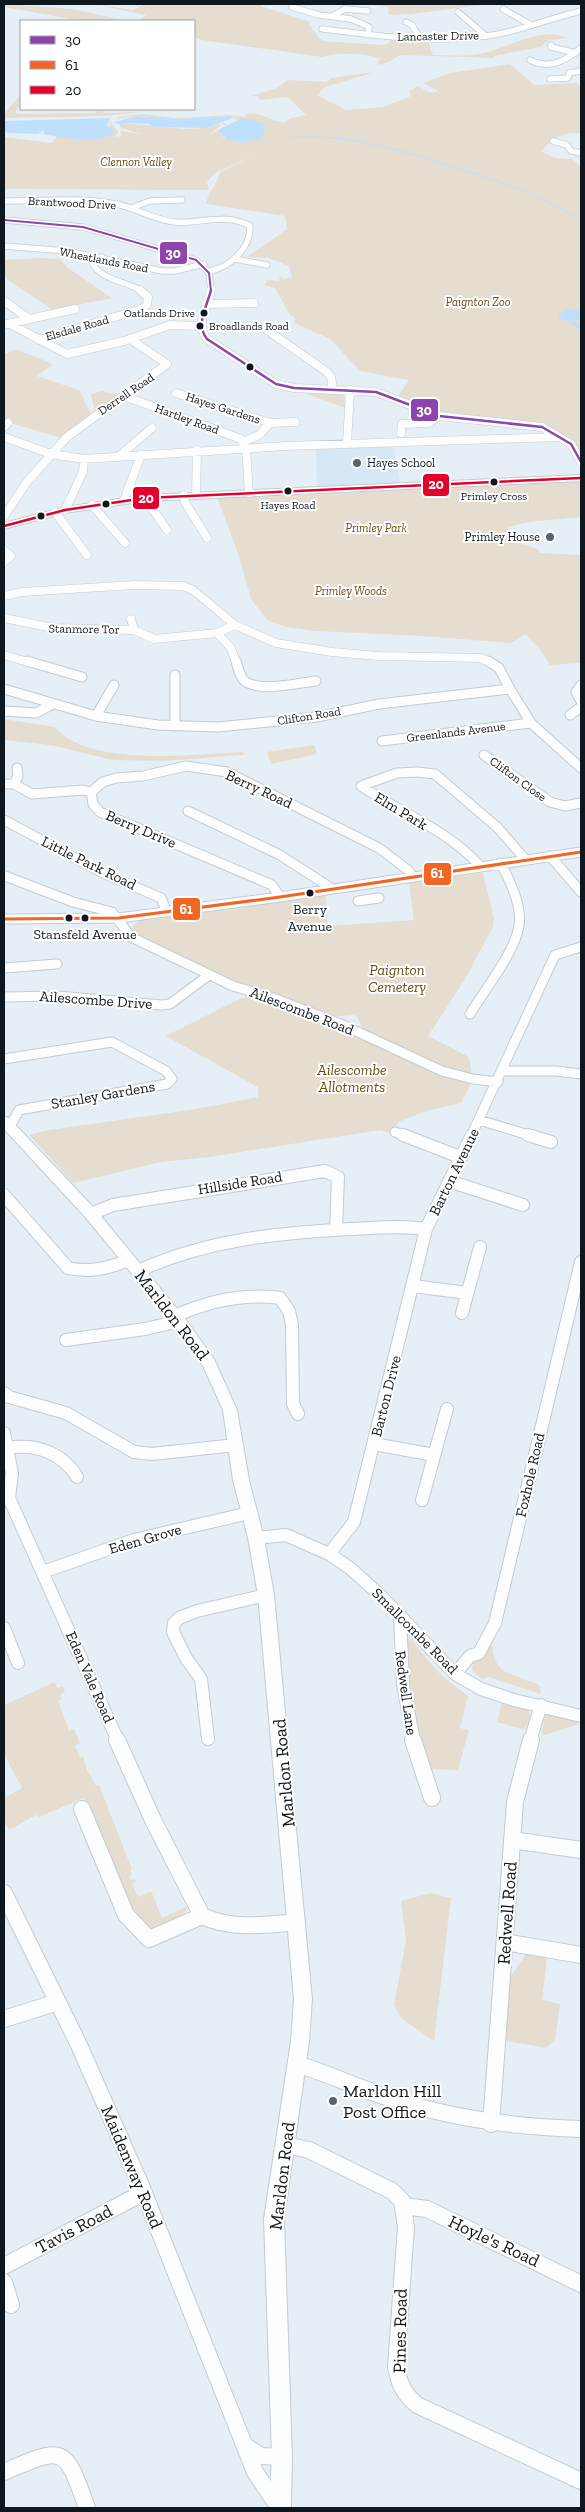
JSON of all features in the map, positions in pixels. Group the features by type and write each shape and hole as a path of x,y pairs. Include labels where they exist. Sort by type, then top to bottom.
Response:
{"main road":[{"path":"8,525 60,511 145,498 462,485 581,478"},
{"name":"Marldon Road","path":"7,1123 91,1214 199,1347 217,1377 230,1410 249,1513 256,1538 266,1595 303,1998 297,2064 274,2219 282,2457 280,2508"}],"street":[{"path":"292,7 360,22 369,27 368,34"},
{"path":"502,8 528,24"},
{"path":"334,15 344,9 368,12"},
{"name":"Lancaster Drive","path":"322,29 368,34 459,38 486,36 557,14 581,11"},
{"path":"458,12 486,36"},
{"path":"406,22 412,25 419,37"},
{"path":"550,47 576,53"},
{"path":"530,60 536,66 565,61 581,48"},
{"path":"550,79 568,78 569,73 581,70"},
{"path":"553,141 567,145 571,151 581,153"},
{"path":"131,208 150,201 182,200"},
{"name":"Brantwood Drive","path":"4,201 101,202 131,208 156,218 174,222 227,218 250,226 251,233 235,259"},
{"path":"4,220 90,229 204,264 210,271 212,281 200,326 202,333 207,339 268,382 294,388 381,393 439,416 542,427 571,444 581,462"},
{"name":"Wheatlands Road","path":"4,246 67,251 102,257 137,267 168,271 204,264"},
{"name":"Elsdale Road","path":"39,340 130,313 147,305 148,297 140,289 108,279 94,267 93,264 102,257"},
{"path":"210,271 224,268 235,259 267,265"},
{"path":"4,301 28,318"},
{"path":"206,304 254,303"},
{"path":"7,324 59,311 72,311"},
{"path":"7,324 66,354 76,354 170,326 200,326"},
{"path":"264,328 327,372 331,377 333,390"},
{"name":"Derrell Road","path":"4,515 27,482 67,438 167,364 130,339"},
{"path":"347,444 350,390"},
{"name":"Hayes Gardens","path":"176,393 270,423 295,422"},
{"name":"Hartley Road","path":"124,396 245,445"},
{"path":"401,433 402,424 429,423 439,416"},
{"name":"Hayes Gardens","path":"245,445 259,435 270,423"},
{"path":"118,457 152,428"},
{"path":"5,439 51,454 84,459 245,445 347,444 561,437"},
{"path":"245,445 249,493"},
{"path":"196,495 197,450"},
{"path":"124,500 141,455"},
{"path":"84,459 83,472 60,511 88,555"},
{"path":"184,496 185,502 207,538"},
{"path":"145,498 167,530"},
{"path":"92,505 125,542"},
{"path":"4,515 8,525"},
{"path":"4,550 11,556 4,562"},
{"path":"4,596 22,592 134,585 183,586 193,590 235,625 276,643 332,652 378,656 482,658 499,668 531,723 580,765"},
{"name":"Stanmore Tor","path":"12,618 32,627 58,630 134,630"},
{"path":"131,619 134,630 154,639 216,634 235,625"},
{"path":"216,634 233,649 241,678 248,683 266,686 318,680"},
{"path":"4,655 82,677"},
{"path":"175,675 175,726"},
{"path":"96,716 114,685"},
{"path":"581,685 576,692 581,701"},
{"name":"Clifton Road","path":"4,689 96,716 175,726 218,727 305,718 379,704 510,689"},
{"path":"4,711 46,712 53,704"},
{"path":"570,715 581,707"},
{"name":"Greenlands Avenue","path":"381,741 531,723"},
{"name":"Clifton Close","path":"484,755 550,802 564,806 581,803"},
{"name":"Berry Road","path":"91,792 103,782 116,778 143,776 186,766 227,772 379,848 409,871 412,877"},
{"path":"17,768 18,776 9,784 32,794 83,790 91,792"},
{"name":"Elm Park","path":"481,867 473,856 458,844 361,786 384,776 427,772 435,774 498,828 525,859"},
{"name":"Berry Drive","path":"91,792 93,804 100,812 272,884 280,897"},
{"path":"188,811 280,854 331,888"},
{"name":"Little Park Road","path":"4,820 101,872 161,898 166,912"},
{"path":"4,919 119,918 280,897 581,852"},
{"path":"550,856 581,892"},
{"path":"470,1014 503,960 520,925 514,894 500,863"},
{"path":"5,876 73,902 104,909 119,918"},
{"path":"358,901 374,898 366,883"},
{"name":"Ailescombe Road","path":"119,918 131,937 209,975 343,1025 442,1071 473,1080 498,1082"},
{"name":"Barton Avenue","path":"4,1194 68,1268 93,1270 114,1266 134,1266 153,1263 222,1242 336,1230 408,1227 426,1229 498,1082 555,955 581,947"},
{"path":"4,968 57,964"},
{"name":"Ailescombe Drive","path":"4,997 58,996 162,1005 170,1004 209,975"},
{"name":"Stanley Gardens","path":"4,1059 112,1042 166,1071 172,1080 167,1084 19,1110 7,1123"},
{"path":"502,1071 556,1071 581,1074"},
{"path":"479,1120 551,1142"},
{"path":"395,1132 460,1157"},
{"name":"Hillside Road","path":"91,1214 112,1205 325,1170 338,1177 336,1230"},
{"path":"449,1181 523,1205"},
{"name":"Barton Drive","path":"329,1554 354,1522 426,1229"},
{"path":"462,1313 480,1247"},
{"name":"Foxhole Road","path":"455,1674 470,1656 479,1653 495,1623 577,1295 581,1262"},
{"path":"413,1286 467,1293"},
{"path":"66,1340 146,1329 177,1318 194,1307 235,1299 270,1296 280,1298 289,1311 292,1325 293,1404 298,1414"},
{"path":"6,1399 66,1413 134,1452 152,1454 236,1445"},
{"path":"422,1500 447,1409"},
{"name":"Eden Vale Road","path":"4,1433 12,1473 9,1498 153,1820 202,1916"},
{"path":"374,1444 434,1456"},
{"path":"8,1448 22,1445 48,1451 68,1465 77,1477"},
{"name":"Eden Grove","path":"43,1572 134,1540 249,1513"},
{"name":"Smallcombe Road","path":"256,1538 286,1535 329,1554 360,1575 455,1674 481,1689 514,1700 581,1716"},
{"path":"208,1739 201,1679 186,1658 173,1632 174,1623 179,1618 197,1611 266,1595"},
{"name":"Redwell Lane","path":"400,1615 400,1656 408,1722 420,1768 432,1798"},
{"path":"4,1628 18,1663"},
{"name":"Redwell Road","path":"491,2124 515,1802 521,1772 541,1705"},
{"path":"82,1809 126,1915 149,1943 202,1916 216,1924 228,1926 297,1922"},
{"path":"512,1840 581,1850"},
{"name":"Maidenway Road","path":"4,1893 58,2002 142,2188 255,2472 280,2508"},
{"path":"505,1942 581,1955"},
{"path":"4,2019 58,2002"},
{"path":"297,2064 321,2071 400,2102 491,2124 539,2129 581,2129"},
{"path":"285,2145 309,2150 392,2191 402,2201 404,2206"},
{"name":"Tavis Road","path":"4,2266 136,2197 142,2188"},
{"name":"Hoyle's Road","path":"404,2206 426,2209 581,2284"},
{"name":"Pines Road","path":"404,2206 406,2227 396,2367 398,2380 406,2396 416,2405 581,2481"},
{"path":"4,2282 11,2305"},
{"path":"246,2447 261,2456 282,2457"},
{"path":"4,2472 42,2454 53,2452 64,2457 72,2465 87,2508"}],"shaded area":[{"name":"Hayes School","path":"393,443 400,483 317,486 316,445"}],"green space":[{"path":"4,4 72,9 123,20 76,20 4,7"},
{"path":"93,4 133,10 145,4 263,4 261,6 310,22 309,25 322,41 383,45 389,43 392,37 428,41 433,55 463,56 480,54 524,39 547,34 568,38 549,40 540,47 494,56 495,58 400,55 387,63 377,65 380,58 366,55 343,54 322,57 202,40 195,37 195,20 138,20 146,15"},
{"path":"367,4 491,4 389,15 388,7"},
{"path":"510,64 534,85 577,83 581,87 581,133 569,133 558,136 542,152 556,158 572,159 581,167 581,459 571,444 554,432 455,418 396,399 409,380 360,371 330,339 294,323 295,318 290,315 275,288 265,285 267,280 279,281 280,276 283,279 292,277 289,266 269,258 247,257 287,229 285,216 206,204 220,172 257,154 215,173 207,182 209,190 4,189 4,137 52,143 57,136 97,139 111,129 108,123 112,124 118,132 115,137 122,136 120,131 141,134 121,128 120,125 123,123 185,129 206,128 219,124 221,125 209,135 218,130 224,138 255,139 263,132 265,125 240,119 236,120 233,116 178,119 138,116 117,119 117,117 142,114 177,118 230,115 245,117 245,114 251,113 284,123 291,118 306,115 287,97 260,100 258,96 251,96 277,88 288,80 327,82 331,78 372,73 325,87 317,95 346,110 384,107 411,96 409,91 418,86 430,93 439,91 423,83 451,73"},
{"path":"20,95 20,105 16,111 17,114 95,113 97,110 104,110 103,113 141,112 105,116 4,118 4,114"},
{"path":"60,259 68,268 112,298 53,310 8,280 4,273 4,260"},
{"path":"16,349 53,364 37,376 79,390 92,416 61,438 4,421 4,354"},
{"path":"102,391 119,395 95,413 91,394"},
{"path":"299,391 344,394 345,408"},
{"name":"Primley Woods","path":"581,481 581,517 529,522 508,527 514,542 538,549 540,553 581,555 581,663 550,665 540,649 525,634 511,643 423,636 315,631 286,627 267,620 251,599 238,553 217,497 261,497"},
{"path":"4,719 55,727 71,740 92,748 117,753 171,756 243,752 244,755 163,761 113,760 50,745 4,740"},
{"path":"314,745 317,754 271,764 267,752"},
{"name":"Paignton Cemetery","path":"483,873 494,918 493,927 464,981 428,1036 469,1057 472,1077 443,1069 365,1033 357,1017 353,1015 330,1017 271,992 250,988 136,935 132,930 134,925 140,920 240,908 325,893 328,926 414,920 409,883"},
{"name":"Ailescombe Allotments","path":"248,996 284,1007 340,1031 352,1034 440,1075 471,1083 461,1103 426,1111 398,1122 394,1135 380,1130 210,1157 161,1162 73,1183 29,1135 49,1130 196,1109 258,1097 258,1087 166,1036"},
{"path":"405,1633 441,1675 468,1696 460,1728 469,1730 458,1770 426,1769 410,1709"},
{"path":"491,1646 493,1647 495,1660 503,1671 537,1684 540,1686 541,1694 488,1677 482,1679 472,1670 473,1662 477,1661"},
{"path":"55,1682 57,1688 63,1686 65,1692 60,1694 62,1699 58,1701 69,1731 74,1729 80,1743 75,1746 80,1757 83,1756 87,1770 96,1786 99,1785 132,1869 130,1870 132,1874 129,1876 131,1880 135,1879 136,1882 132,1884 138,1897 151,1891 162,1918 188,1906 182,1918 151,1930 135,1919 84,1798 39,1817 36,1815 9,1830 4,1821 4,1798 22,1788 4,1754 4,1705"},
{"path":"502,1701 527,1709 530,1719 525,1730 497,1722"},
{"path":"549,1713 578,1721 578,1724 546,1735 541,1734 544,1724 542,1720"},
{"path":"430,1893 451,1898 434,2041 401,2018 394,2005 406,1940 401,1901"},
{"path":"527,1953 547,1957 542,2000 560,2004 555,2040 546,2048 506,2041 510,1977"}],"water":[{"path":"138,116 178,119 233,116 233,118 206,128 153,127 150,124 123,123 120,125 114,122"},
{"path":"110,118 107,125 115,131 109,136 93,139 73,139 47,135 44,134 43,130 38,134 7,133 4,129 4,121"},
{"path":"240,119 250,119 265,125 264,134 246,142 240,142 228,139 218,130"},
{"path":"581,309 581,321 566,320 581,324 581,331 569,322 559,319 559,315 567,310"}],"waterway":[{"path":"109,122 114,122"},
{"path":"222,123 226,125"},
{"path":"290,138 326,137 343,139 378,145 429,159 526,192 581,221"},
{"path":"255,139 267,142"}],"transit line":[{"name":"30","path":"4,220 83,227 196,260 204,266 209,273 211,281 209,298 200,326 202,333 207,339 276,384 294,388 376,392 439,416 542,427 571,444 581,462"},
{"name":"20","path":"4,526 65,510 145,498 581,478"},
{"name":"61","path":"4,919 119,918 280,897 581,852"}],"place":[{"name":"Oatlands Drive","path":"204,313"},
{"name":"Broadlands Road","path":"200,326"},
{"name":"Hayes School","path":"357,463"},
{"name":"Primley Cross","path":"494,482"},
{"name":"Hayes Road","path":"288,491"},
{"name":"Primley House","path":"550,537"},
{"name":"Berry Avenue","path":"310,893"},
{"name":"Stansfeld Avenue","path":"85,918"},
{"name":"Marldon Hill Post Office","path":"333,2101"}],"park label":[{"name":"Clennon Valley","path":"136,162"},
{"name":"Paignton Zoo","path":"478,302"},
{"name":"Primley Park","path":"376,528"}]}
